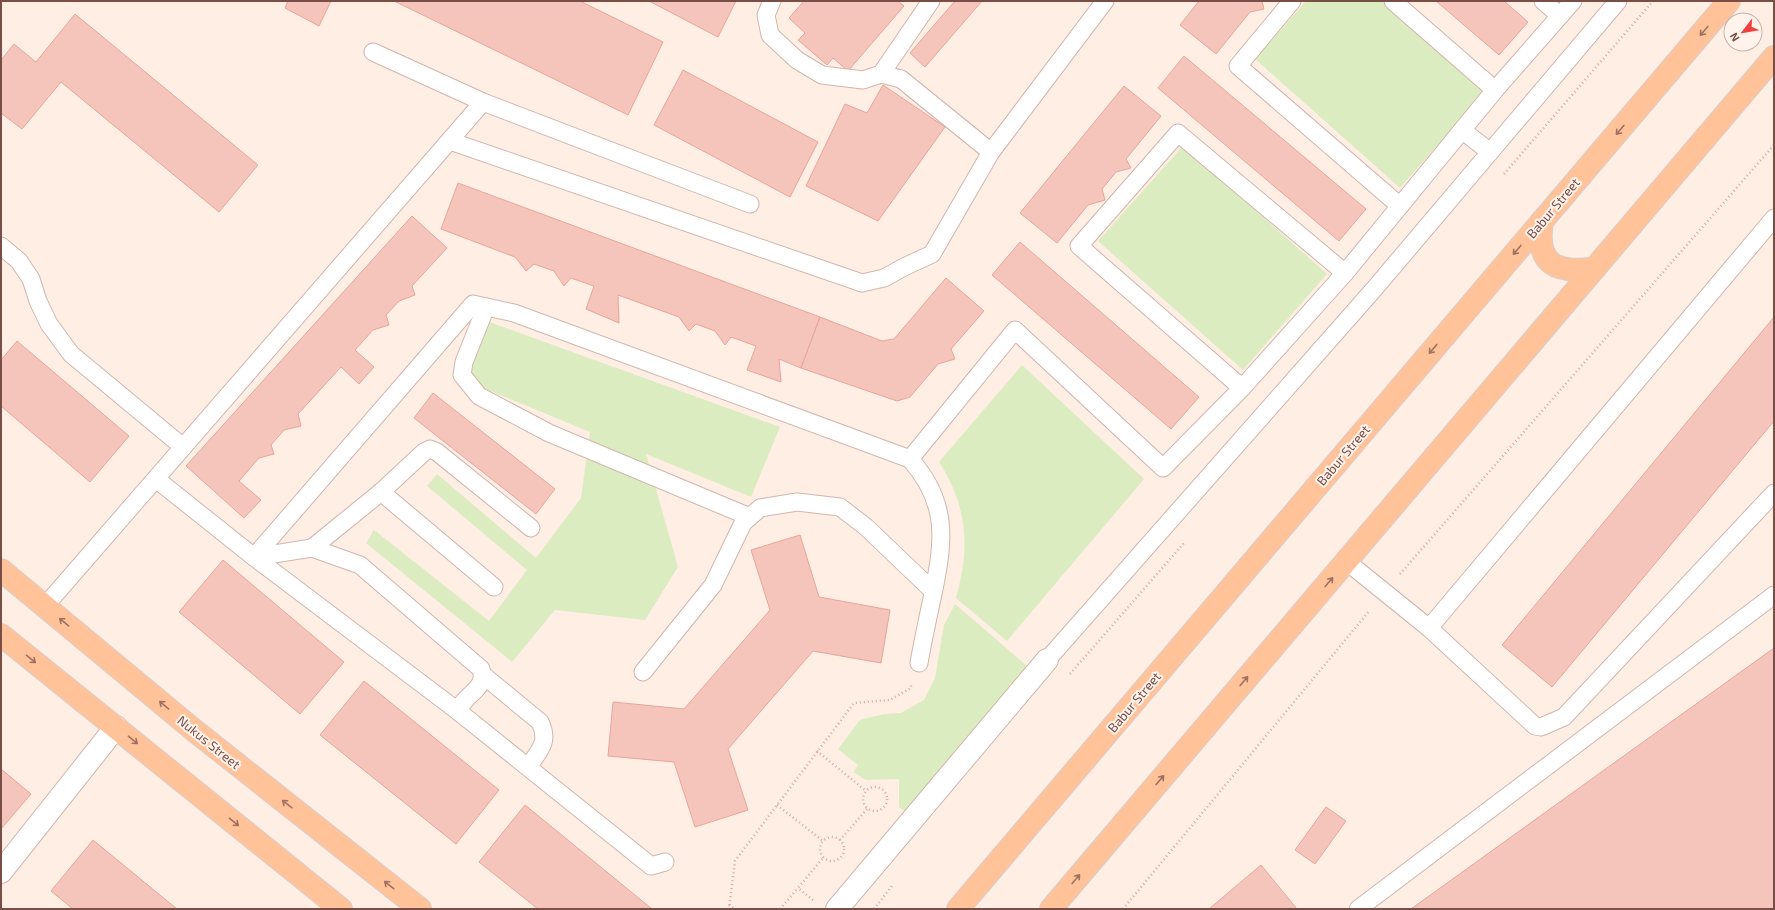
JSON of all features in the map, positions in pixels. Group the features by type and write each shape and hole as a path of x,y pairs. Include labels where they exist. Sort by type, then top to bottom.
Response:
{"main road":[{"name":"Babur Street","path":"958,909 1729,1"},
{"path":"1051,909 1774,57"},
{"path":"1542,221 1541,243 1550,262 1558,268 1568,270 1596,268"},
{"name":"Nukus Street","path":"1,570 195,731 420,909"},
{"path":"1,635 341,909"}],"street":[{"path":"837,909 1047,660"},
{"path":"1,872 116,727"}],"lane":[{"path":"772,1 766,15 770,35 797,60 822,75 863,80 881,74 901,79 991,152"},
{"path":"881,74 931,1"},
{"path":"450,142 862,283 884,278 932,254 991,152 1104,1"},
{"path":"1292,1 1238,66 1400,206"},
{"path":"1393,1 1495,90"},
{"path":"1543,1 1560,16"},
{"path":"910,459 1015,330 1163,468 1242,388 1345,273 1495,90 1573,1"},
{"path":"1047,660 1375,288 1618,1"},
{"path":"373,52 484,102 750,204"},
{"path":"45,606 484,102"},
{"path":"1462,130 1490,152"},
{"path":"1242,388 1079,246 1178,133 1345,273"},
{"path":"1429,628 1774,218"},
{"path":"1,246 19,261 31,279 38,301 50,324 71,354 183,447"},
{"path":"254,556 473,304 486,306 514,313 910,459 922,472 931,490 938,511 942,533 941,554 919,663"},
{"path":"486,306 464,362 462,375 479,396 549,433 750,517"},
{"path":"312,548 381,492 424,452 430,449 438,452 531,528"},
{"path":"156,479 254,556 459,712 651,866 665,862"},
{"path":"381,492 494,587"},
{"path":"1346,561 1429,628 1535,726 1541,727 1564,717 1774,493"},
{"path":"643,672 712,585 743,523 760,508 797,502 840,507 866,527 933,591"},
{"path":"254,556 312,548 360,565 480,669 483,675 540,722 545,731 544,745 528,767"},
{"path":"1358,909 1774,595"},
{"path":"459,712 460,704 481,684 483,675"}],"path":[{"path":"1123,909 1385,592 1774,145"},
{"path":"729,909 735,861 854,702 890,700 911,688 919,663"},
{"path":"817,751 866,791"},
{"path":"873,787 880,787 887,797 886,805 880,810 876,811 868,808 863,798 866,791 873,787"},
{"path":"777,805 823,841"},
{"path":"840,840 868,808"},
{"path":"823,858 820,848 823,841 829,838 840,840"},
{"path":"823,858 832,861 840,859 844,852 844,848 840,840"},
{"path":"780,909 823,858"},
{"path":"798,888 814,901"},
{"path":"729,905 735,909"}],"green space":[{"path":"1306,1 1382,1 1484,92 1400,188 1255,59"},
{"path":"1183,146 1327,274 1243,370 1098,241"},
{"path":"484,320 780,427 751,497 646,454 678,567 645,620 555,610 512,662 366,543 374,530 489,621 527,570 427,486 437,474 536,558 581,498 590,432 464,380"},
{"path":"1022,365 1144,479 1007,641 956,598 963,562 964,528 956,495 939,462"},
{"path":"955,604 1027,666 907,813 899,807 899,779 866,780 853,772 858,765 838,749 860,720 884,714 901,713 924,700 935,678 944,625"}],"building":[{"path":"288,1 331,1 319,26 285,8"},
{"path":"394,1 580,1 663,42 628,115"},
{"path":"649,1 736,1 718,37"},
{"path":"804,1 898,1 904,6 848,71 833,58 827,65 798,40 805,33 789,18"},
{"path":"955,1 982,1 925,67 910,53"},
{"path":"1199,1 1262,1 1264,9 1250,12 1216,54 1180,25"},
{"path":"1436,1 1504,1 1528,22 1499,55"},
{"path":"75,14 258,165 219,212 61,82 22,129 1,113 1,60 14,44 36,62"},
{"path":"1184,56 1366,209 1339,241 1158,88"},
{"path":"683,70 818,142 790,197 654,125"},
{"path":"883,85 945,127 878,221 806,186 845,104 867,113"},
{"path":"1124,86 1161,116 1126,159 1131,168 1116,172 1102,189 1105,200 1088,205 1057,243 1020,213"},
{"path":"458,183 820,317 801,368 779,359 781,382 747,370 756,346 731,337 725,345 715,331 696,324 689,331 679,317 618,295 619,323 586,309 594,286 571,278 564,286 554,271 534,264 526,271 515,257 441,229"},
{"path":"412,216 447,248 412,286 415,295 399,301 386,315 389,325 373,330 355,350 374,367 359,384 341,367 298,414 301,426 284,430 271,445 274,454 259,458 239,481 261,500 244,518 186,466"},
{"path":"1020,242 1199,397 1171,429 992,275"},
{"path":"946,278 984,311 951,349 955,359 938,364 910,397 897,401 801,368 820,317 882,341 894,339"},
{"path":"1774,317 1774,421 1552,687 1502,645"},
{"path":"17,341 129,436 90,482 1,406 1,360"},
{"path":"433,393 555,489 536,514 414,418"},
{"path":"800,535 819,597 890,610 881,663 813,651 728,749 748,810 695,827 674,762 608,756 613,702 684,709 770,610 751,550"},
{"path":"223,560 344,662 300,714 179,612"},
{"path":"1774,648 1774,909 1411,909 1600,773"},
{"path":"364,681 499,790 456,844 320,735"},
{"path":"1,769 31,794 1,829"},
{"path":"525,805 652,909 538,909 479,862"},
{"path":"1326,807 1346,821 1315,864 1295,850"},
{"path":"93,840 177,909 73,909 51,891"},
{"path":"1261,865 1297,909 1209,909"}]}
